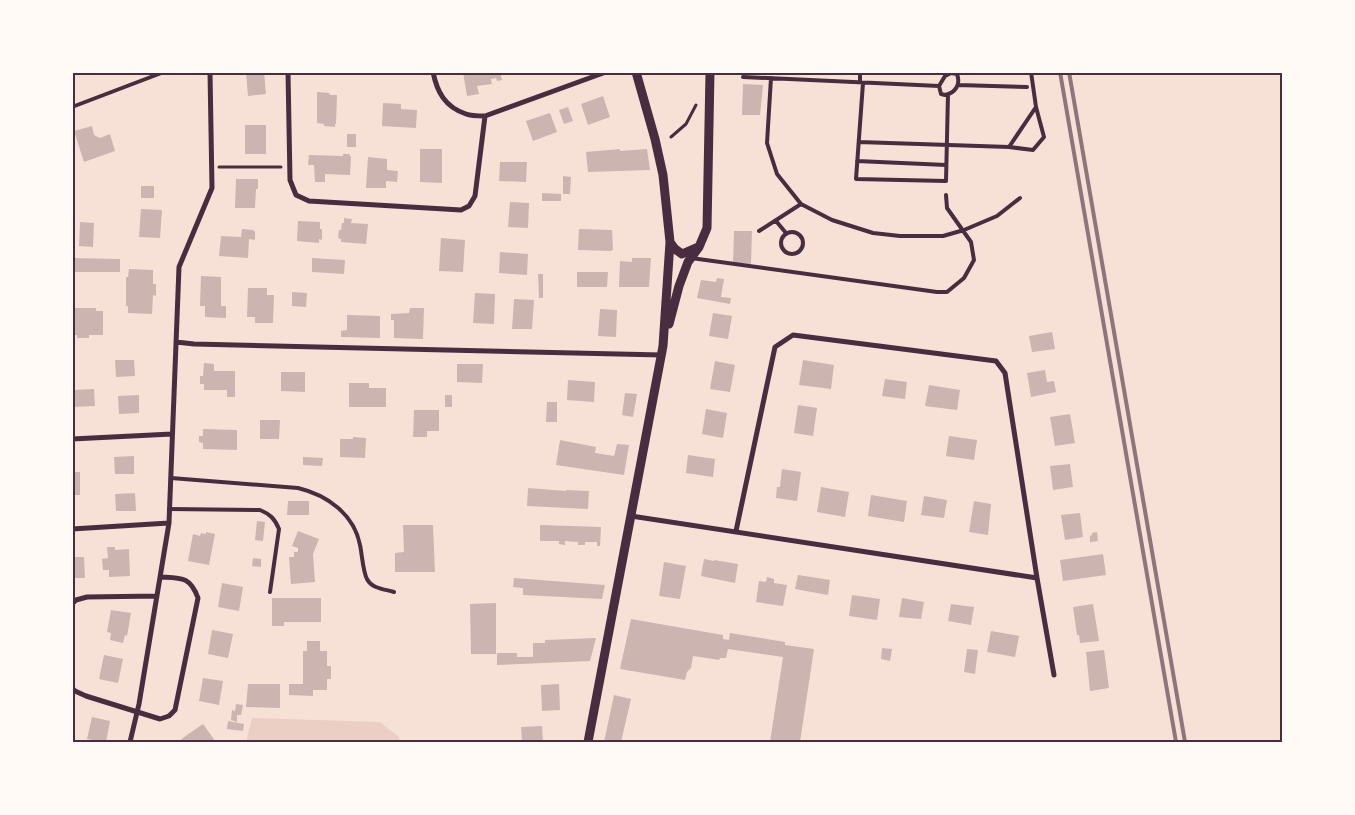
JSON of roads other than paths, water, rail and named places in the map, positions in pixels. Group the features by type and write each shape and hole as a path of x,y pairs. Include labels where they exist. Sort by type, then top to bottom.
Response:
{"street":[{"path":"130,742 138,711 169,523 179,268 212,188 210,72"},
{"path":"288,72 290,180 296,195 309,201 460,210 469,206 475,196 485,116"},
{"path":"433,72 436,89 447,103 466,114 485,116 606,72"},
{"path":"636,72 663,175 670,242 662,350"},
{"path":"588,742 662,350 679,286 707,228 710,72"},
{"path":"670,242 682,254 699,247"},
{"path":"736,531 775,347 793,335 996,361 1005,373 1054,674"},
{"path":"176,342 194,344 662,350"},
{"path":"72,439 172,434"},
{"path":"631,516 1037,578"},
{"path":"72,529 169,523"},
{"path":"72,688 86,696 160,719 169,716 175,710 198,598 193,585 181,578 160,577"},
{"path":"72,604 76,600 86,597 157,596"}],"lane":[{"path":"72,107 164,72"},
{"path":"860,72 859,142 856,179 946,181 948,94"},
{"path":"859,142 1009,147 1033,150 1044,137 1036,107 1032,72"},
{"path":"951,73 957,74 958,85 955,90 948,94 941,94 939,86 945,76 951,73"},
{"path":"743,77 757,75 771,78 939,86"},
{"path":"771,78 767,143 776,174 800,204 832,220 873,233 900,236 943,236 964,230 997,216 1020,198"},
{"path":"958,85 1027,87"},
{"path":"1009,147 1036,107"},
{"path":"857,162 946,165"},
{"path":"692,258 947,292 964,278 974,260 971,242 947,208 946,195"},
{"path":"759,232 800,204"},
{"path":"776,220 786,233"},
{"path":"793,232 803,238 802,248 795,255 785,253 781,248 781,242 786,233 793,232"},
{"path":"170,478 315,492 334,505 350,520 360,542 366,579 374,587 394,592"},
{"path":"169,509 260,510 268,513 275,520 279,529 270,592"}],"railway":[{"path":"1060,72 1176,742"},
{"path":"1069,72 1185,742"}]}
